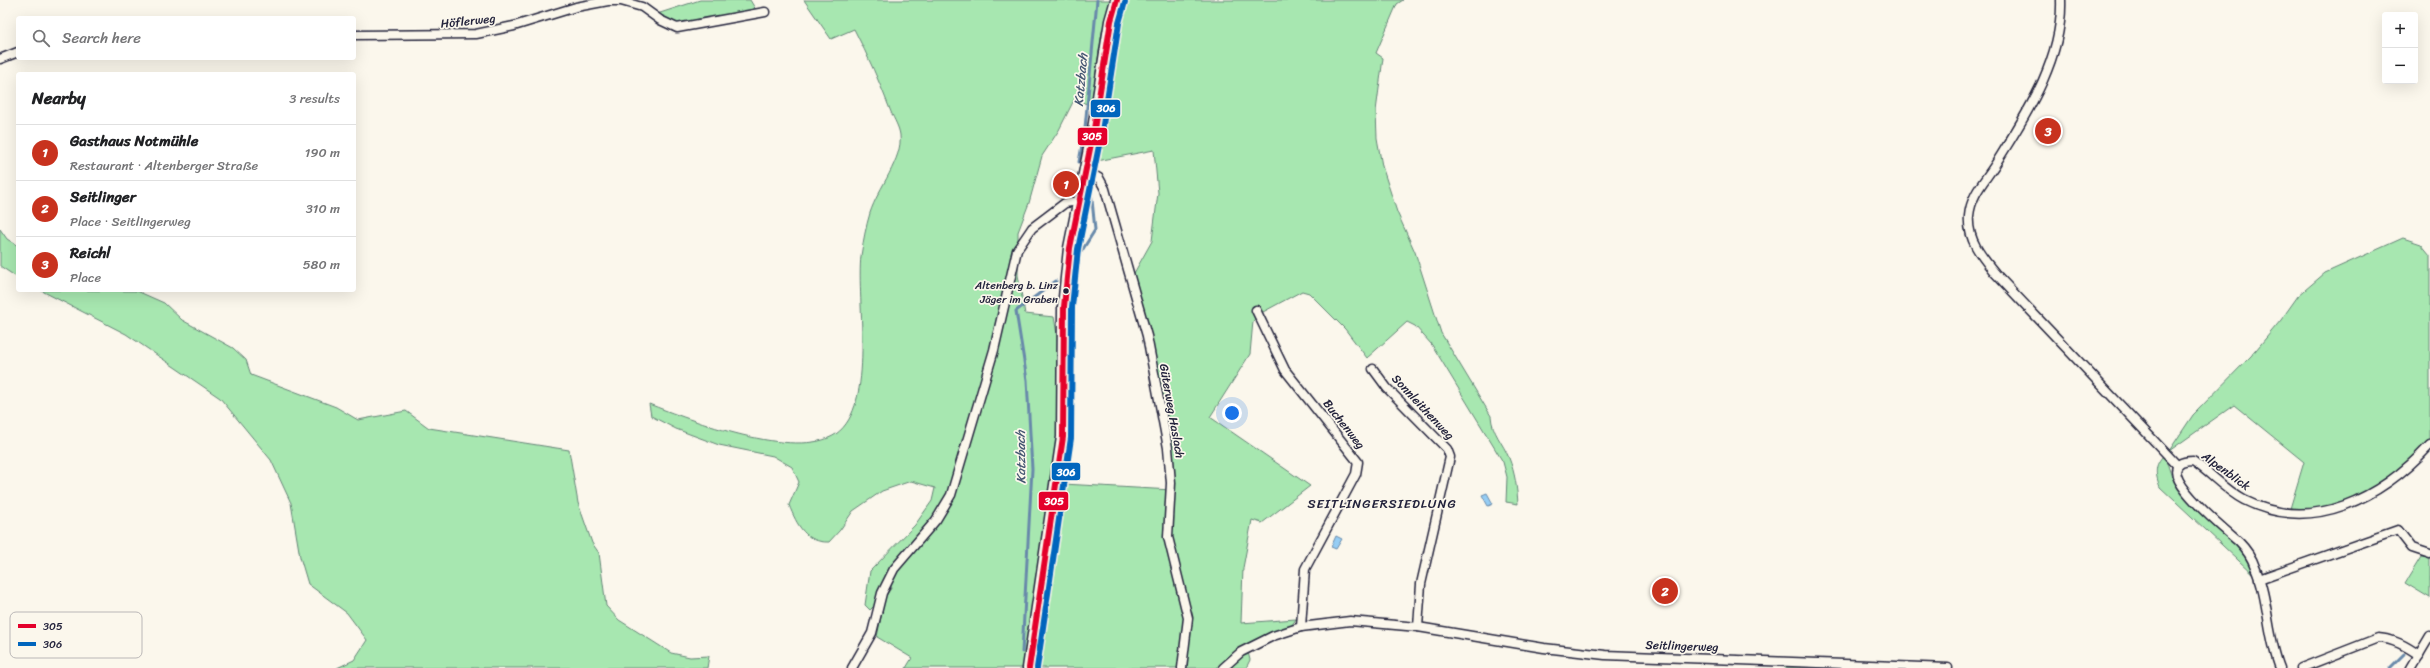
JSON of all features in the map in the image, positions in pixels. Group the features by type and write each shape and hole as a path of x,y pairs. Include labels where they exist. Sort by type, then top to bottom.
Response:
{"street":[{"path":"1029,668 1061,456 1064,415 1065,291 1078,201 1094,129 1111,21 1117,0"},
{"path":"2061,0 2060,27 2049,65 2019,125 1977,191 1970,210 1970,231 1980,255 1995,273 2178,466 2176,471 2178,481 2185,492 2240,544 2252,560 2259,578 2272,646 2280,668"},
{"name":"Höflerweg","path":"356,35 476,34 514,26 576,7 608,2 621,2 642,7 660,20 677,28 765,12"},
{"path":"0,59 16,53"},
{"name":"Güterweg Haslach","path":"1085,170 1099,178 1105,189 1147,336 1170,464 1168,537 1187,610 1188,627 1182,668"},
{"path":"852,668 872,633 882,593 894,569 936,520 951,495 994,350 1010,274 1019,245 1027,233 1043,219 1065,203 1078,201"},
{"name":"Buchenweg","path":"1256,310 1285,370 1358,462 1356,474 1304,568 1301,627"},
{"name":"Sonnleithenweg","path":"1373,369 1387,388 1447,448 1450,457 1421,584 1418,628"},
{"name":"Alpenblick","path":"2178,466 2184,462 2193,462 2244,500 2283,514 2302,515 2323,512 2366,496 2405,471 2430,445"},
{"path":"2259,578 2398,530 2412,548 2430,554"},
{"path":"1224,668 1241,652 1260,642 1301,627 1350,621 1418,628"},
{"name":"Seitlingerweg","path":"1418,628 1572,652 1605,655 1948,668"},
{"path":"2411,668 2430,636"},
{"path":"2301,668 2378,638 2389,639 2406,646 2420,655"}],"green space":[{"path":"700,0 750,0 756,10 678,25 657,14"},
{"path":"804,0 1111,0 1102,32 1091,105 1074,100 1059,130 1042,156 1029,203 1018,232 1018,275 1025,314 1054,317 1059,346 1058,441 1024,668 906,668 912,658 877,637 885,597 892,587 884,587 876,604 870,610 865,605 870,571 915,525 932,501 935,488 911,481 882,491 853,511 840,530 829,542 821,542 808,536 803,531 795,519 789,505 799,482 792,467 773,456 719,445 676,429 651,416 649,404 716,428 770,441 796,443 818,441 836,434 849,420 856,400 861,377 861,256 870,213 898,154 900,135 898,126 854,29 831,39"},
{"path":"1123,0 1403,0 1397,4 1376,53 1383,58 1376,111 1377,138 1382,166 1397,212 1415,252 1441,333 1491,416 1493,428 1507,453 1513,469 1518,504 1506,502 1507,477 1503,462 1432,345 1415,326 1407,322 1367,358 1345,329 1309,293 1302,291 1263,312 1253,321 1250,354 1210,417 1310,486 1262,523 1252,520 1243,568 1241,623 1296,619 1292,625 1246,644 1250,660 1246,668 1034,668 1063,484 1172,490 1174,474 1170,439 1133,275 1152,241 1158,193 1154,150 1092,162 1114,34"},
{"path":"0,229 7,239 16,245 16,277 0,266"},
{"path":"2403,238 2421,244 2430,255 2430,440 2409,461 2373,489 2346,502 2316,509 2289,512 2304,462 2234,405 2169,451 2193,415 2251,356 2281,320 2298,296 2325,273"},
{"path":"44,292 139,292 164,303 182,320 233,348 246,360 251,375 336,407 358,420 406,411 429,428 569,450 578,503 592,543 599,553 606,606 619,620 671,653 690,657 709,656 707,668 337,668 354,660 367,640 347,613 308,584 300,557 291,503 271,460 220,398 126,334"},
{"path":"2164,455 2178,489 2197,511 2229,538 2239,549 2254,575 2160,487 2156,470 2158,462"},
{"path":"2421,557 2430,558 2430,598 2405,583"},
{"path":"1782,664 1830,665 1828,668 1785,668"}],"water":[{"path":"1487,493 1493,504 1488,506 1482,495"},
{"path":"1336,536 1342,539 1336,549 1331,547"}],"waterway":[{"name":"Katzbach","path":"1079,162 1085,128 1097,0"},
{"name":"Katzbach","path":"1076,260 1095,230 1091,190"},
{"name":"Katzbach","path":"1022,652 1032,469 1027,380 1016,311 1056,281"},
{"path":"2390,668 2404,654"},
{"name":"Katzbach","path":"1035,659 1040,668"}],"transit line":[{"name":"305","path":"1029,668 1063,437 1064,307 1070,248 1094,129 1111,21 1117,0"},
{"name":"306","path":"1037,668 1071,438 1072,307 1078,249 1102,131 1119,23 1125,2"}],"place":[{"name":"Reichl","path":"2048,131"},
{"name":"Gasthaus Notmühle","path":"1066,184"},
{"name":"Altenberg b. Linz Jäger im Graben","path":"1066,291"},
{"name":"Seitlinger","path":"1665,591"}],"district":[{"name":"SEITLINGERSIEDLUNG","path":"1382,503"}]}
